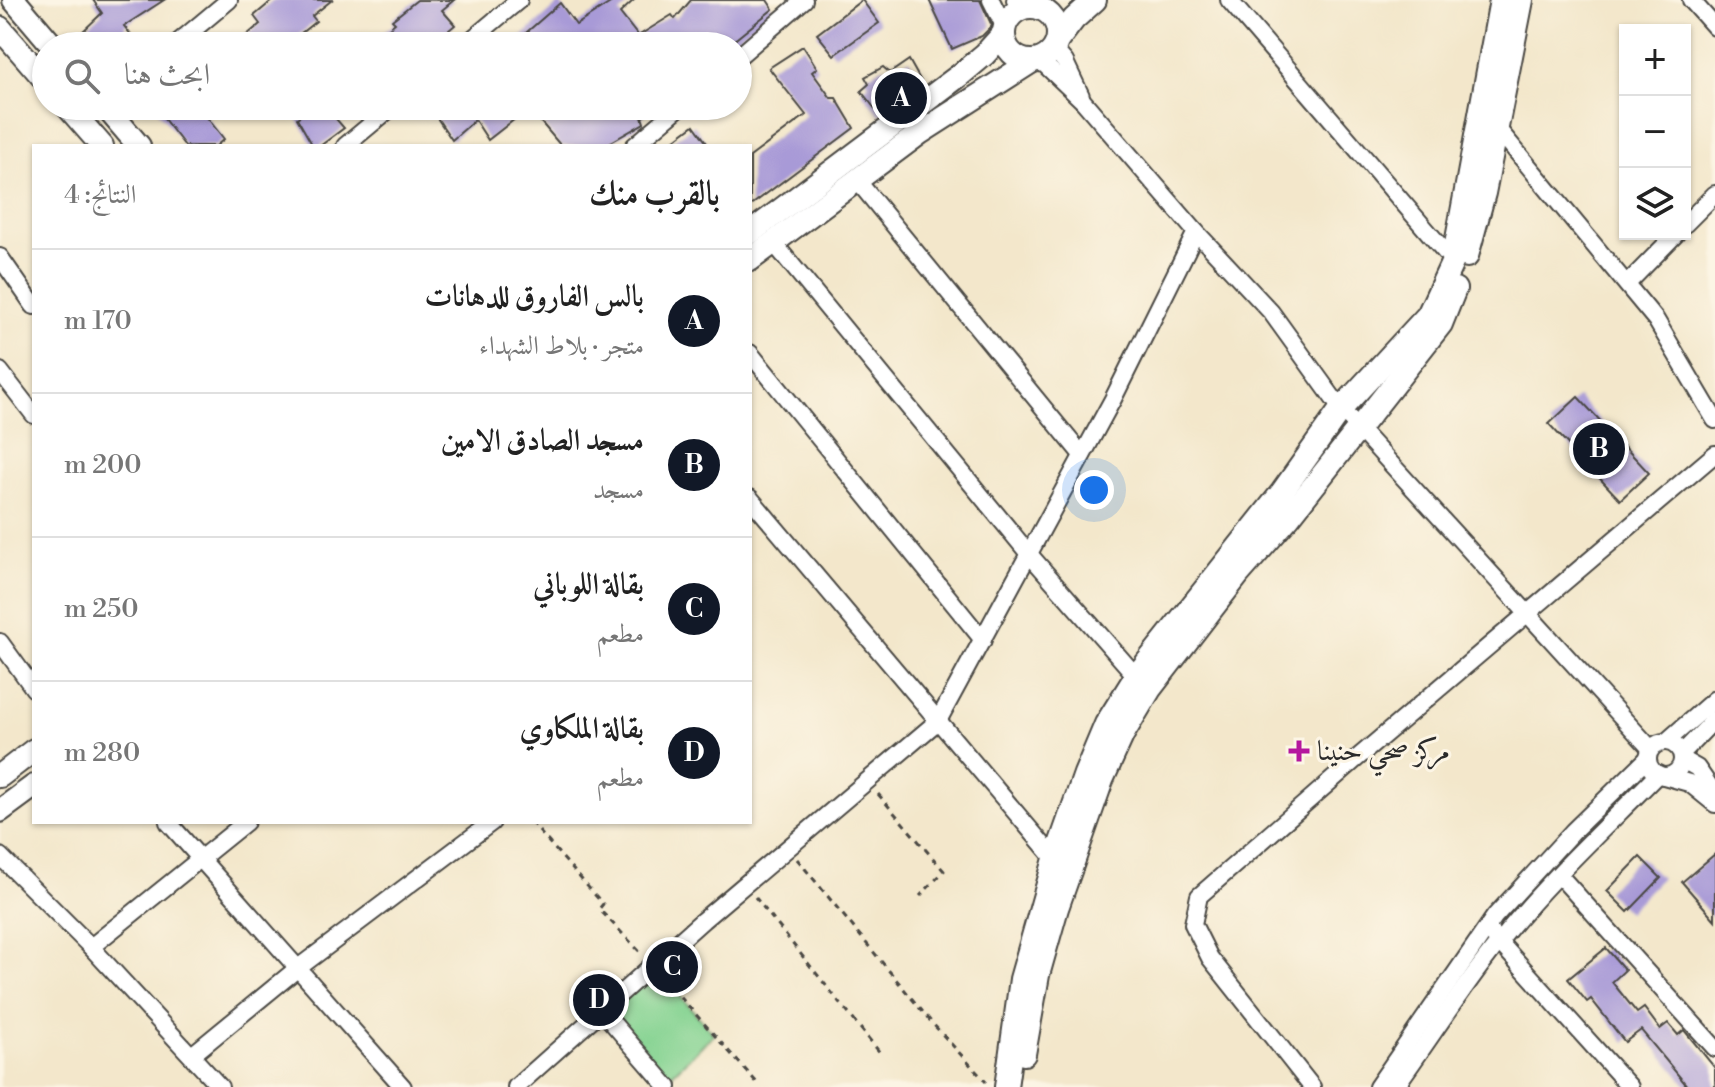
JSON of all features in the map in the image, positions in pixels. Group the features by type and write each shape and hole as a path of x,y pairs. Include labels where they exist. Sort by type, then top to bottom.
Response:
{"main road":[{"path":"14,0 41,32"},
{"path":"752,258 920,133 1046,53 1074,19 1095,0"},
{"path":"1000,1086 1018,994 1055,859 1097,743 1136,676 1282,492 1341,409 1428,315 1453,261 1501,0"},
{"path":"1021,1087 1042,961 1057,908 1102,780 1123,734 1150,689 1238,575 1289,517 1441,324 1464,265 1484,193 1522,0"},
{"path":"1028,4 1050,14 1058,31 1046,53 1015,57 1004,43 1008,18 1028,4"},
{"path":"0,28 32,65"},
{"path":"752,231 960,75 985,54 1004,30"},
{"path":"79,120 100,144"},
{"path":"117,120 137,144"},
{"path":"0,776 32,752"},
{"path":"0,811 32,787"}],"street":[{"path":"191,32 229,0"},
{"path":"481,32 519,0"},
{"path":"752,45 804,0"},
{"path":"991,0 1004,30"},
{"path":"1229,0 1453,261"},
{"path":"1691,0 1715,27"},
{"path":"1046,53 1083,101 1196,232 1271,312 1341,409 1655,749"},
{"path":"347,144 376,120"},
{"path":"636,144 665,120"},
{"path":"1497,128 1628,283 1665,333 1715,420"},
{"path":"856,179 1082,455"},
{"path":"1691,218 1715,194"},
{"path":"516,1087 745,885 938,721 1082,455 1196,232"},
{"path":"1628,283 1670,240"},
{"path":"773,242 1029,554 1136,676"},
{"path":"0,257 32,303"},
{"path":"752,355 983,640"},
{"path":"0,371 32,412"},
{"path":"1312,1087 1210,958 1193,924 1199,896 1715,454"},
{"path":"752,500 1055,859"},
{"path":"0,642 32,686"},
{"path":"1377,1087 1486,929 1564,841 1655,749 1715,699"},
{"path":"1403,1084 1469,980 1500,940 1559,875 1661,775 1677,772 1682,756 1715,719"},
{"path":"1655,749 1673,743 1682,756 1697,768 1715,794"},
{"path":"1655,749 1649,765 1661,775 1689,783 1715,804"},
{"path":"170,824 403,1087"},
{"path":"91,947 244,824"},
{"path":"192,1055 298,968 489,824"},
{"path":"0,856 91,947 220,1087"},
{"path":"1559,875 1715,1048"},
{"path":"1486,929 1500,940 1630,1087"},
{"path":"603,1012 668,1087"}],"path":[{"path":"867,781 944,871 920,896"},
{"path":"533,824 603,904 599,909 760,1086"},
{"path":"788,848 932,1023 986,1081 1000,1086"},
{"path":"745,885 881,1054"}],"green space":[{"path":"653,966 714,1034 664,1082 603,1012"}],"building":[{"path":"93,0 164,0 124,26 129,32 82,32 102,13"},
{"path":"273,0 332,0 312,16 316,21 302,32 251,32 260,24 254,16"},
{"path":"417,0 454,0 442,10 455,25 447,32 384,32 395,23 392,20"},
{"path":"615,0 634,0 620,13 635,32 527,32 560,3 576,25"},
{"path":"691,0 767,0 773,9 744,32 644,32 672,15 675,19"},
{"path":"862,0 879,23 834,55 817,34"},
{"path":"929,0 980,0 992,26 982,36 952,49"},
{"path":"803,46 817,68 812,72 831,98 836,98 854,128 752,204 752,156 806,115 769,68"},
{"path":"909,60 923,85 880,115 861,91 869,84 865,77 883,67 890,73"},
{"path":"165,120 209,120 224,139 218,144 183,144"},
{"path":"298,120 337,120 344,128 323,144 312,144"},
{"path":"438,120 475,120 452,140"},
{"path":"475,120 514,120 488,140"},
{"path":"539,120 643,120 644,123 607,144 559,144"},
{"path":"694,125 708,144 669,144"},
{"path":"1578,397 1649,473 1620,500 1549,424"},
{"path":"1715,854 1715,920 1682,882"},
{"path":"1640,857 1661,878 1628,912 1607,891"},
{"path":"1606,948 1625,970 1612,982 1637,1013 1644,1008 1660,1029 1668,1023 1678,1035 1684,1030 1715,1068 1715,1087 1688,1087 1641,1030 1625,1042 1591,999 1587,1002 1568,979"}],"place":[{"name":"بالس الفاروق للدهانات","path":"901,98"},
{"name":"مسجد الصادق الامين","path":"1599,449"},
{"name":"مركز صحي حنينا","path":"1299,751"},
{"name":"بقالة اللوباني","path":"672,967"},
{"name":"بقالة الملكاوي","path":"599,1000"}]}
